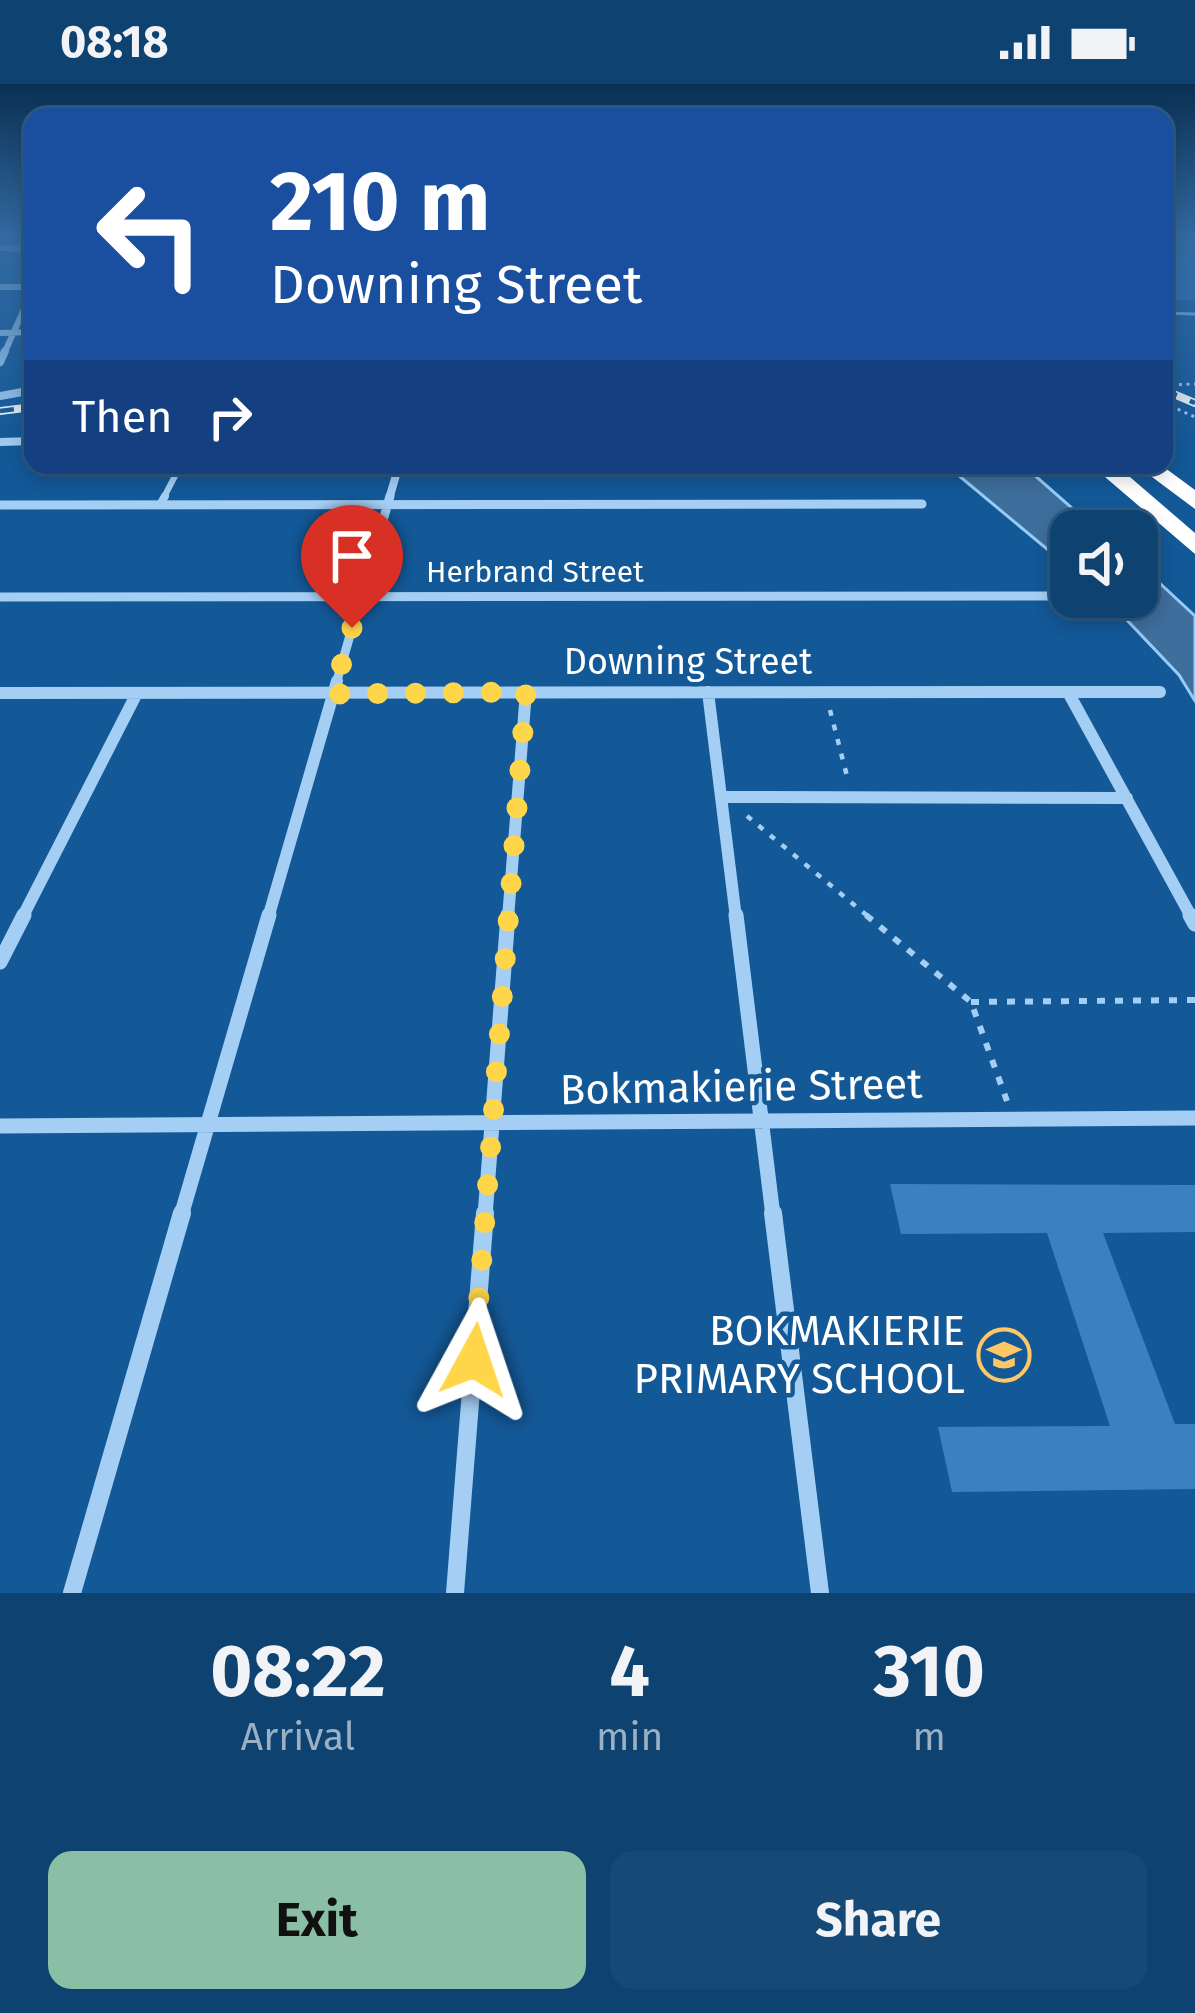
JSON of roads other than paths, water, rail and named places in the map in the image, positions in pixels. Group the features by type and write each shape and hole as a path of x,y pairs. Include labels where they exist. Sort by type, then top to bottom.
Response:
{"highway":[{"path":"1112,474 1195,545"},
{"path":"1159,474 1195,502"}],"street":[{"path":"0,362 23,308"},
{"path":"0,333 24,332"},
{"path":"72,1593 397,474"},
{"path":"0,505 922,504"},
{"name":"Herbrand Street","path":"0,597 1050,596"},
{"path":"455,1593 526,692"},
{"path":"709,692 820,1593"},
{"path":"1068,692 1195,924"},
{"name":"Downing Street","path":"0,693 1160,692"},
{"path":"0,962 137,693"},
{"path":"724,797 1127,798"},
{"name":"Bokmakierie Street","path":"0,1126 1195,1118"}],"lane":[{"path":"160,505 175,476"}],"waterway":[{"path":"1173,313 1195,314"}],"railway":[{"path":"1173,394 1195,403"},
{"path":"0,411 24,408"}],"place":[{"name":"BOKMAKIERIE PRIMARY SCHOOL","path":"1004,1355"}]}
